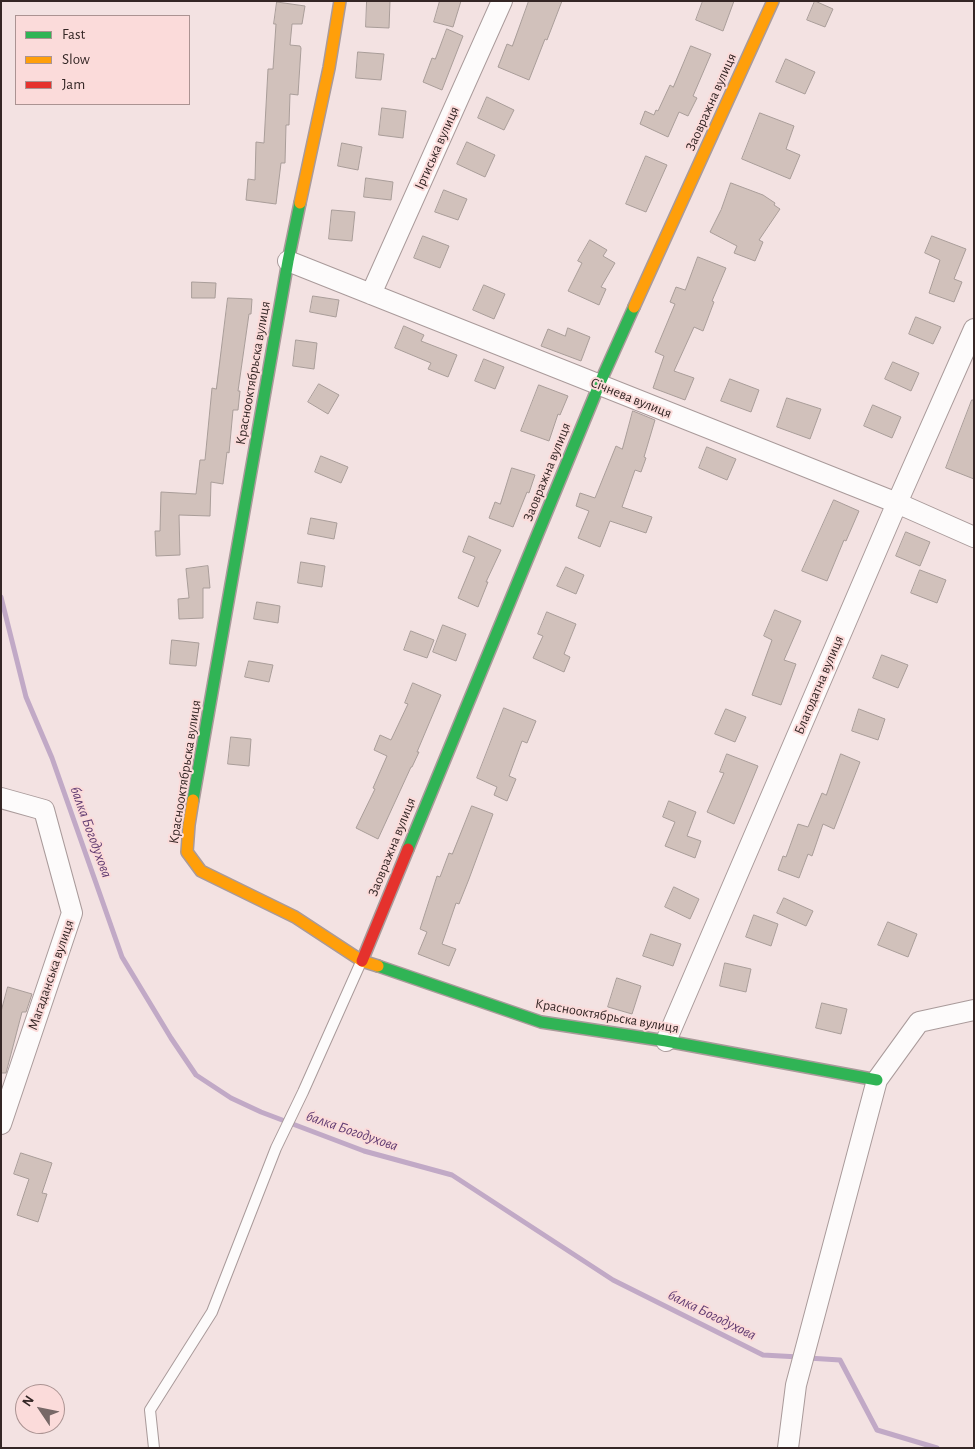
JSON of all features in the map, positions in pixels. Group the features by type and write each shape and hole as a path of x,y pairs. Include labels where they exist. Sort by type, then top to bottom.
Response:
{"street":[{"name":"Краснооктябрьска вулиця","path":"340,1 329,68 288,261 189,826 187,852 201,871 295,917 362,961 541,1022 666,1041 876,1080"},
{"name":"Іртиська вулиця","path":"371,294 502,1"},
{"name":"Заовражна вулиця","path":"362,961 599,385 773,1"},
{"name":"Січнева вулиця","path":"288,261 897,503 974,537"},
{"name":"Благодатна вулиця","path":"666,1041 897,503 974,329"},
{"name":"Магаданська вулиця","path":"1,798 44,810 72,913 1,1124"},
{"path":"788,1448 796,1386 876,1080 919,1022 974,1010"}],"lane":[{"path":"154,1448 150,1410 212,1312 276,1148 362,961"}],"building":[{"path":"367,1 390,1 389,28 366,27"},
{"path":"440,1 461,1 453,27 434,22"},
{"path":"529,1 562,1 529,80 498,67 507,44 512,46"},
{"path":"703,1 734,1 723,31 696,20"},
{"path":"815,1 833,9 825,27 807,20"},
{"path":"277,2 305,6 302,24 292,24 290,45 300,46 301,48 298,95 290,94 289,125 286,125 285,163 281,163 276,204 246,200 248,179 255,180 256,142 264,143 268,69 273,69 276,24 274,24"},
{"path":"447,29 463,36 442,90 423,82 432,58 435,59"},
{"path":"691,46 711,54 693,96 697,98 688,116 679,112 668,137 640,124 645,111 654,115 656,110 658,111 670,85 673,87"},
{"path":"358,52 384,54 381,80 356,78"},
{"path":"786,59 815,72 805,94 776,82"},
{"path":"487,97 514,110 504,130 478,118"},
{"path":"382,108 406,111 403,138 379,135"},
{"path":"760,113 794,126 786,149 800,155 790,179 742,159"},
{"path":"467,142 495,155 485,177 457,164"},
{"path":"342,143 362,147 358,170 338,166"},
{"path":"646,156 667,165 646,212 626,204"},
{"path":"366,178 393,182 391,200 364,197"},
{"path":"731,183 763,195 780,209 759,240 763,242 755,261 734,253 737,246 710,232"},
{"path":"444,190 467,199 458,220 435,212"},
{"path":"332,210 355,212 352,241 329,239"},
{"path":"423,236 449,246 440,268 414,258"},
{"path":"932,236 966,249 954,279 962,282 954,302 929,293 940,260 925,253"},
{"path":"590,240 607,250 603,256 615,263 601,287 606,289 599,305 568,291 582,263 578,261"},
{"path":"698,257 726,268 712,301 714,302 703,331 694,327 674,371 694,378 685,400 653,388 664,356 655,352 675,304 670,302 676,287 685,290"},
{"path":"192,282 216,283 215,298 192,298"},
{"path":"484,285 505,294 494,319 473,310"},
{"path":"313,296 339,300 336,317 310,312"},
{"path":"228,298 252,299 238,391 240,391 238,410 233,410 229,453 227,452 223,484 211,482 210,516 179,515 180,555 156,556 155,531 160,531 161,492 196,494 200,460 205,460 212,388 216,389"},
{"path":"916,317 941,327 933,344 909,334"},
{"path":"404,326 424,335 421,341 457,355 448,377 428,369 431,363 395,348"},
{"path":"568,328 590,337 581,361 541,346 548,329 565,336"},
{"path":"296,340 317,343 314,369 293,366"},
{"path":"484,359 504,367 495,389 475,381"},
{"path":"893,362 919,373 911,391 885,379"},
{"path":"730,379 759,390 751,412 721,401"},
{"path":"319,384 339,395 328,414 308,402"},
{"path":"539,385 568,396 560,415 558,414 549,441 521,431"},
{"path":"787,398 821,409 810,439 777,427"},
{"path":"972,400 974,400 974,479 946,468"},
{"path":"873,405 901,417 892,438 864,426"},
{"path":"633,411 655,420 641,472 635,470 622,507 652,517 646,533 610,521 600,547 578,538 589,511 576,506 580,493 595,498 616,446 622,449"},
{"path":"707,447 736,459 727,480 699,468"},
{"path":"321,456 348,467 341,483 315,472"},
{"path":"512,468 535,475 513,527 489,518 495,502 500,504"},
{"path":"834,500 859,511 846,541 844,540 827,581 802,571"},
{"path":"311,518 337,523 334,539 308,534"},
{"path":"906,532 930,542 920,566 896,556"},
{"path":"469,536 501,550 486,582 488,582 478,607 458,598 475,557 463,552"},
{"path":"301,562 325,566 322,587 298,583"},
{"path":"208,566 210,588 203,588 203,618 179,619 178,599 189,598 186,569"},
{"path":"566,567 584,575 576,594 557,586"},
{"path":"920,570 946,580 937,603 911,593"},
{"path":"257,602 280,606 278,623 254,619"},
{"path":"775,610 801,621 784,660 796,664 781,705 752,695 772,640 764,636"},
{"path":"547,612 576,624 564,654 570,657 564,672 533,658 543,636 538,634"},
{"path":"443,625 466,634 456,661 433,652"},
{"path":"411,631 434,640 427,658 404,650"},
{"path":"172,640 199,643 196,666 170,664"},
{"path":"882,655 908,665 898,688 873,678"},
{"path":"249,661 273,665 269,682 245,677"},
{"path":"413,683 441,695 417,752 419,752 378,839 356,828 375,789 373,788 387,756 374,750 380,735 391,740 408,704 405,703"},
{"path":"504,708 536,721 527,743 522,741 509,776 516,779 507,801 494,795 497,787 477,778"},
{"path":"726,709 746,717 735,742 715,734"},
{"path":"859,709 885,719 878,740 852,731"},
{"path":"231,737 251,739 249,766 228,764"},
{"path":"727,754 758,766 734,824 707,812 724,773 720,772"},
{"path":"841,754 860,762 834,829 823,824 812,856 808,854 799,878 778,870 783,856 786,857 798,824 808,827 822,793 826,795"},
{"path":"669,801 696,812 687,836 701,841 695,858 665,846 675,822 663,817"},
{"path":"472,806 493,814 459,904 456,903 442,944 456,949 449,966 418,954 427,932 420,929 437,876 440,877 449,853 452,854"},
{"path":"674,887 699,899 690,919 665,907"},
{"path":"784,898 813,911 806,926 777,913"},
{"path":"754,915 778,924 771,946 746,937"},
{"path":"888,922 917,934 908,957 878,945"},
{"path":"651,934 681,944 673,966 643,956"},
{"path":"725,963 751,969 746,992 720,986"},
{"path":"617,978 641,986 632,1014 608,1007"},
{"path":"8,987 32,994 26,1012 22,1012 6,1073 1,1073 1,1012"},
{"path":"822,1003 847,1009 841,1034 816,1028"},
{"path":"21,1153 52,1163 42,1193 47,1194 38,1222 17,1215 29,1179 14,1174"}],"waterway":[{"name":"балка Богодухова","path":"1,597 26,697 52,758 122,957 171,1038 196,1075 231,1098 261,1112 364,1151 452,1175 613,1280 763,1355 799,1357"},
{"name":"балка Богодухова","path":"808,1358 840,1360 877,1430 937,1448"}],"traffic: fast":[{"path":"193,800 288,261 300,203"},
{"path":"408,849 599,385 634,307"},
{"path":"378,966 541,1022 666,1041 877,1080"}],"traffic: slow":[{"path":"300,203 329,68 340,1"},
{"path":"634,307 773,1"},
{"path":"193,800 187,852 201,871 295,917 362,961 378,966"}],"traffic: jam":[{"path":"362,961 408,849"}]}
